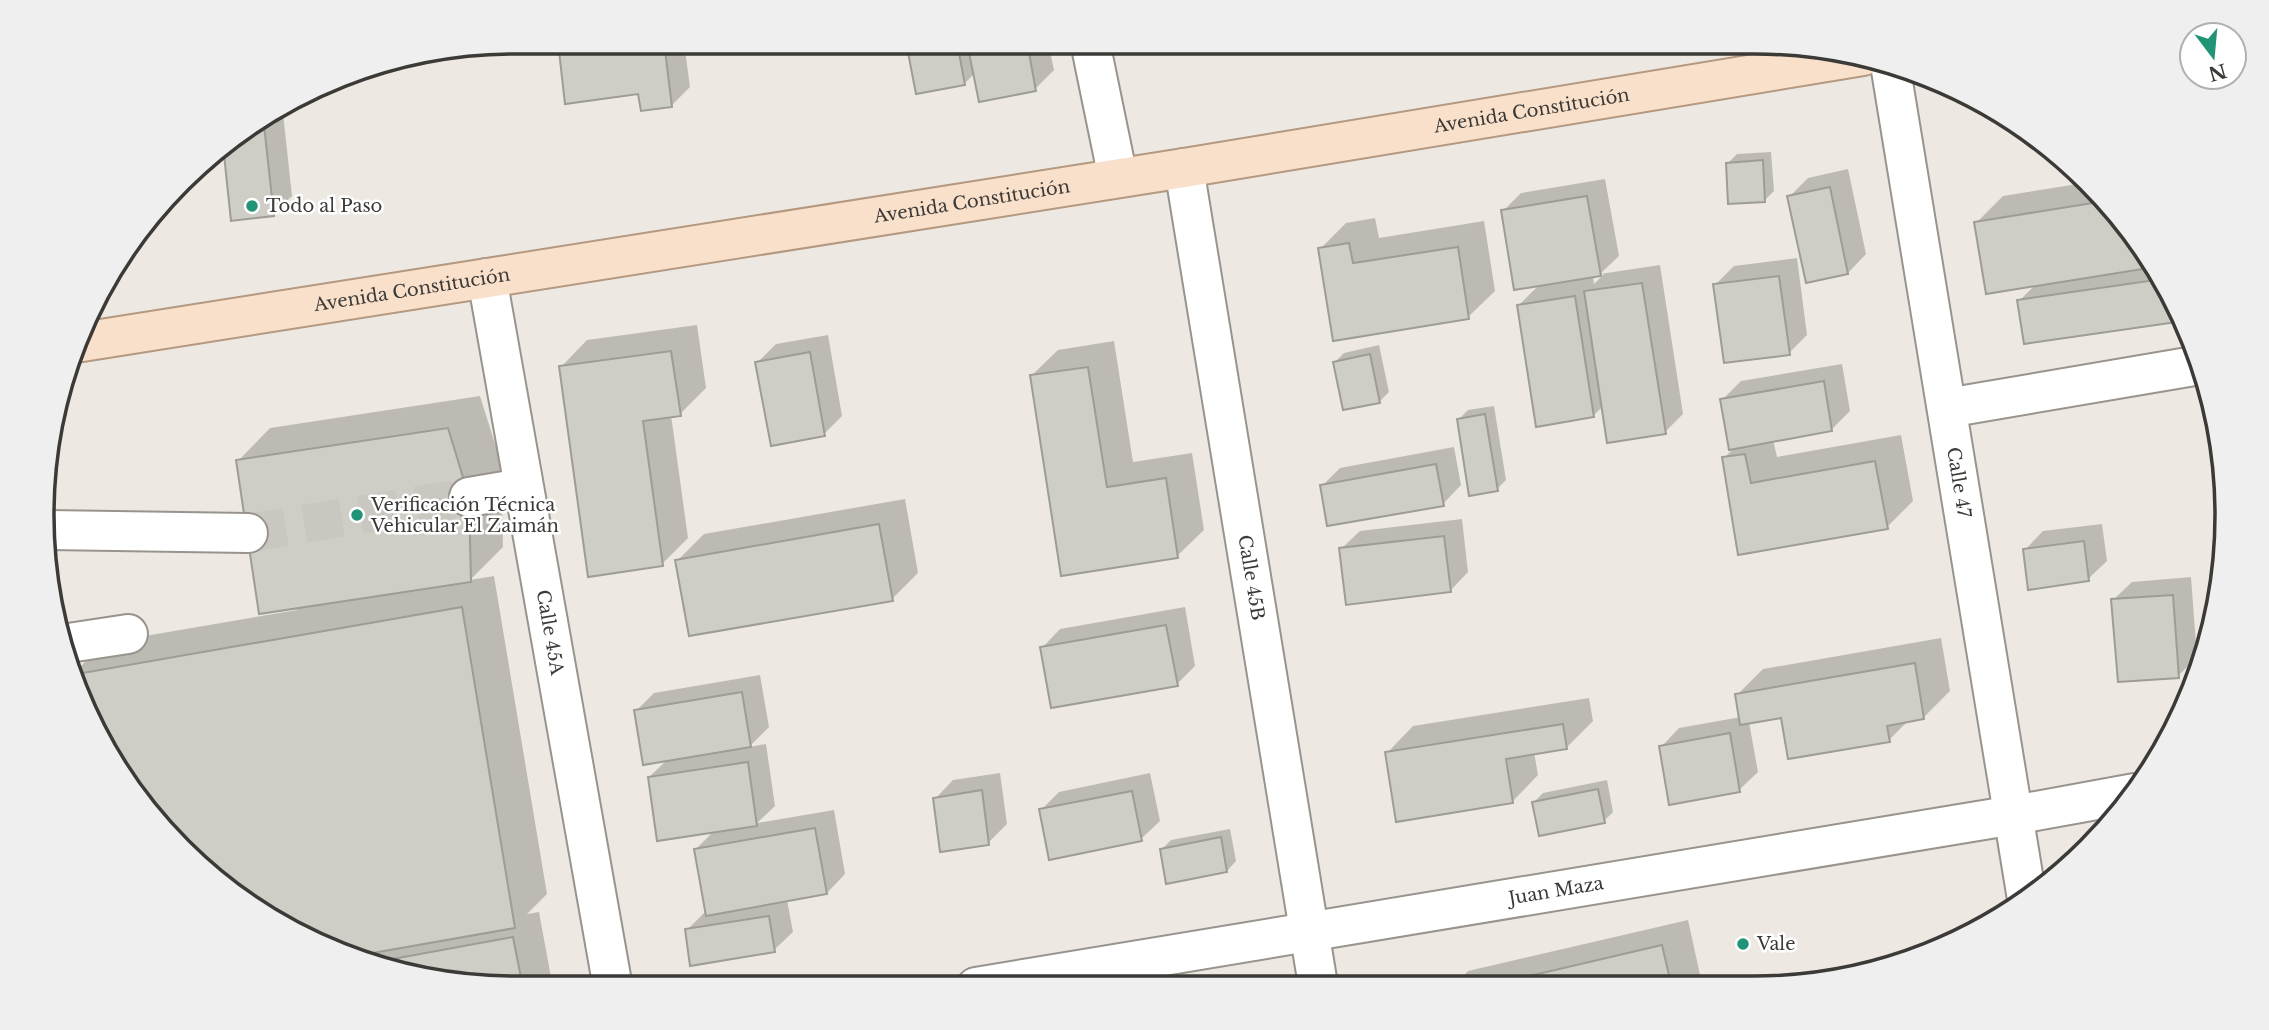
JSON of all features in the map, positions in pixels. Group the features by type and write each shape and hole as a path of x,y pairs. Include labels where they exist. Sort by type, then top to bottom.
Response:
{"main road":[{"name":"Avenida Constitución","path":"88,341 1184,168 1832,61"}],"street":[{"path":"1092,54 1118,178"},
{"name":"Calle 47","path":"1892,76 2026,887"},
{"name":"Calle 45B","path":"1184,168 1317,976"},
{"name":"Calle 45A","path":"487,278 522,488 611,976"},
{"path":"1947,408 2190,367"},
{"path":"469,497 522,488"},
{"path":"55,530 248,533"},
{"path":"73,642 128,634"},
{"name":"Juan Maza","path":"1038,976 2119,796"}],"building":[{"path":"559,54 665,54 672,107 641,111 638,94 565,104"},
{"path":"908,54 959,54 965,85 916,94"},
{"path":"969,54 1029,54 1036,91 979,102"},
{"path":"264,129 274,216 231,221 224,158"},
{"path":"1763,160 1765,202 1728,204 1726,163"},
{"path":"1830,187 1848,274 1806,283 1787,196"},
{"path":"1587,196 1601,276 1514,290 1501,210"},
{"path":"2093,203 2120,235 2143,269 1986,294 1974,222"},
{"path":"1349,243 1353,263 1458,247 1469,319 1333,341 1318,248"},
{"path":"1779,276 1790,355 1724,363 1713,284"},
{"path":"2150,281 2172,323 2024,344 2017,300"},
{"path":"1642,283 1666,434 1607,443 1584,291"},
{"path":"1575,296 1594,417 1536,427 1517,305"},
{"path":"671,351 681,416 643,421 663,566 588,577 559,366"},
{"path":"810,352 825,436 771,446 755,362"},
{"path":"1370,354 1380,403 1343,410 1333,362"},
{"path":"1088,367 1107,487 1166,478 1178,558 1061,576 1030,375"},
{"path":"1824,381 1832,431 1729,450 1720,399"},
{"path":"1485,414 1498,491 1469,496 1457,419"},
{"name":"Verificación Técnica Vehicular El Zaimán","path":"448,428 469,497 471,582 259,614 236,460"},
{"path":"1745,454 1751,483 1875,461 1888,529 1738,555 1722,457"},
{"path":"1436,464 1444,506 1327,526 1320,485"},
{"path":"879,524 893,601 689,636 675,560"},
{"path":"1444,536 1451,592 1346,605 1339,548"},
{"path":"2084,541 2089,581 2028,590 2023,549"},
{"path":"2173,595 2179,678 2118,682 2111,599"},
{"path":"462,607 515,928 373,953 339,941 285,914 235,881 189,841 169,819 149,795 116,745 83,673"},
{"path":"1166,625 1178,686 1051,708 1040,647"},
{"path":"1915,663 1924,719 1887,726 1890,742 1788,759 1781,718 1740,725 1735,694"},
{"path":"742,692 751,747 643,765 634,710"},
{"path":"1563,724 1567,749 1506,759 1513,803 1396,822 1385,752"},
{"path":"1730,733 1740,792 1669,805 1659,746"},
{"path":"748,762 757,826 657,841 648,777"},
{"path":"1598,789 1605,823 1539,836 1532,802"},
{"path":"982,790 989,845 940,852 933,798"},
{"path":"1132,791 1142,841 1049,860 1039,809"},
{"path":"815,828 827,894 706,916 694,849"},
{"path":"1221,837 1227,872 1166,884 1160,849"},
{"path":"769,916 775,952 690,966 685,929"},
{"path":"513,937 521,976 455,972 393,959"},
{"path":"1662,945 1669,976 1529,976"}],"tunnel":[{"path":"248,533 469,497"}],"place":[{"name":"Todo al Paso","path":"252,206"},
{"name":"Verificación Técnica Vehicular El Zaimán","path":"357,515"},
{"name":"Vale","path":"1743,944"}]}
